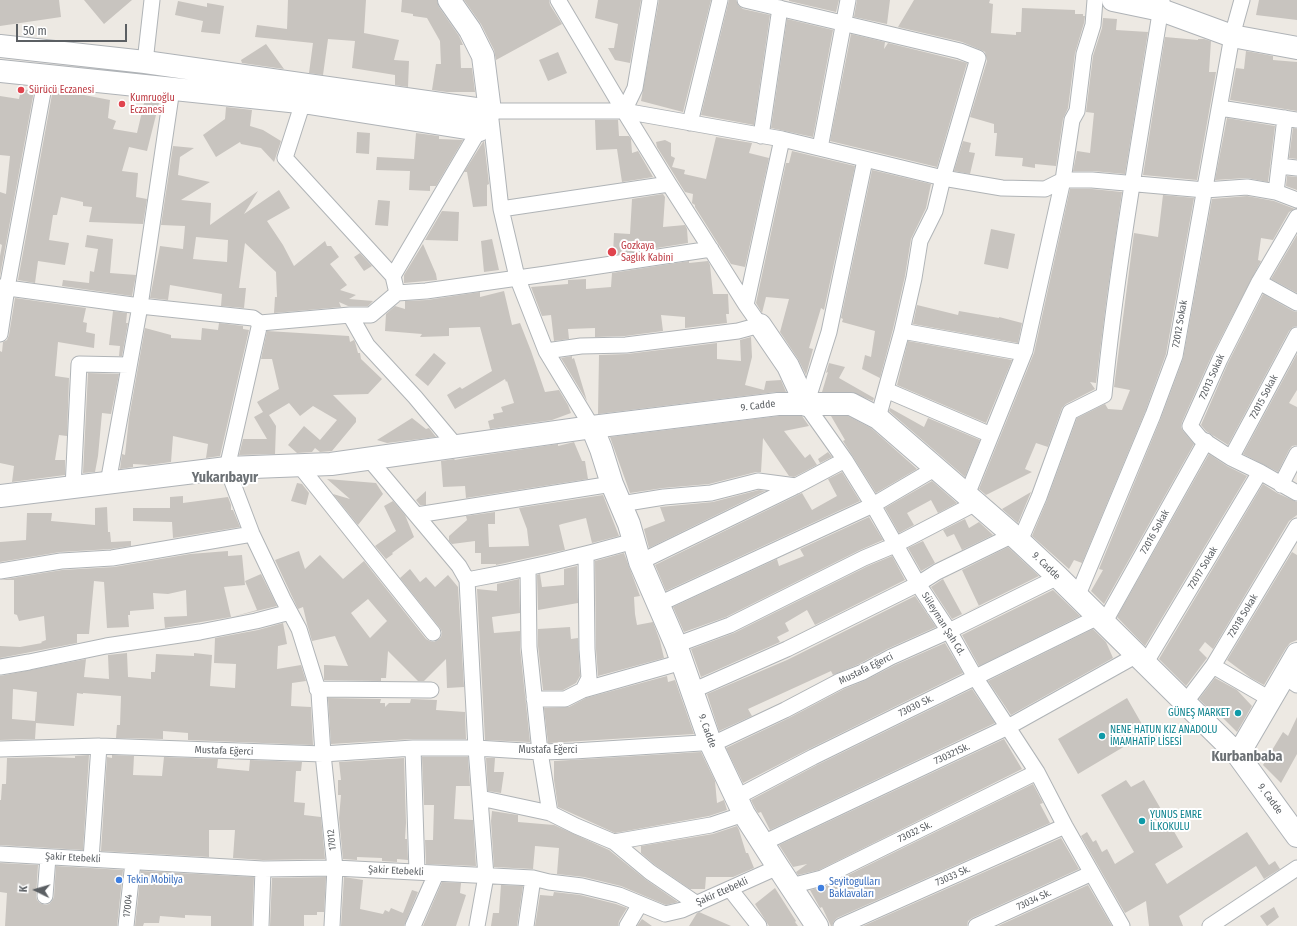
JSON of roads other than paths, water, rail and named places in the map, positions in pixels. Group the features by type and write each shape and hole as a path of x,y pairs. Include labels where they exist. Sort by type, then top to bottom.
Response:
{"street":[{"path":"145,62 152,0"},
{"path":"0,496 227,468 331,464 592,428 546,351 517,277 501,209 483,56 470,30 449,0"},
{"path":"546,351 581,346 626,345 738,331 760,325 669,184 558,0"},
{"path":"624,111 635,88 650,0"},
{"path":"690,123 720,0"},
{"path":"745,0 960,52 978,58 943,178 935,211 920,241 914,278 902,331 878,418"},
{"path":"820,148 848,0"},
{"path":"534,699 565,699 583,690 679,653 730,625 864,558 895,545 971,499 991,435 1024,353 1064,180 1072,120 1077,111 1084,54 1093,25 1095,0"},
{"path":"1113,0 1162,5 1232,36 1297,48"},
{"name":"72012 Sokak","path":"1077,597 1153,415 1174,356 1232,36 1242,0"},
{"path":"692,690 788,649 918,584 937,572 1016,538 1040,497 1070,412 1104,395 1108,349 1132,184 1162,5"},
{"path":"761,136 780,8"},
{"path":"0,46 145,62 490,110 624,111 782,139 943,178 1002,188 1045,189 1064,180 1092,180 1205,190 1247,187 1276,192 1297,200"},
{"path":"0,71 303,102 479,130"},
{"path":"0,334 3,288 46,76"},
{"path":"108,483 140,306 172,89"},
{"path":"303,102 285,158 393,276 397,293"},
{"path":"1220,108 1291,119 1279,166 1276,192"},
{"path":"393,276 490,110"},
{"path":"746,305 782,139"},
{"path":"806,404 829,332 865,160"},
{"path":"1279,166 1297,168"},
{"path":"501,209 669,184"},
{"name":"72013 Sokak","path":"1297,217 1259,282 1220,359 1190,426 1200,438 1231,458 1260,472 1297,493"},
{"path":"3,288 140,306 253,318 260,323 350,315 371,315 397,293 426,291 711,249"},
{"path":"1259,282 1297,303"},
{"path":"350,315 367,345 415,397 456,446"},
{"path":"227,468 260,323"},
{"name":"Süleyman Şah Cd.","path":"760,325 788,366 806,404 845,460 873,505 918,584 949,631 975,677 1037,772 1064,826 1092,873 1116,924"},
{"path":"902,331 1024,353"},
{"name":"72015 Sokak","path":"1231,458 1297,335"},
{"path":"73,488 79,364 129,365"},
{"path":"886,390 991,435"},
{"name":"9. Cadde","path":"818,926 778,867 740,806 710,742 679,653 640,562 629,524 612,484 601,449 592,428 778,404 851,404 878,418 1016,538 1058,577 1238,755 1295,826"},
{"name":"72016 Sokak","path":"1101,620 1206,441"},
{"path":"1281,485 1297,454"},
{"path":"369,459 459,566 467,580 476,748 486,876 477,926"},
{"path":"640,562 796,486 845,460"},
{"path":"299,465 433,633"},
{"name":"17012","path":"227,468 252,534 299,629 319,694 323,754 335,868 332,926"},
{"path":"659,604 873,505 936,468"},
{"name":"72017 Sokak","path":"1141,660 1260,472"},
{"path":"621,504 664,496 711,492 758,481 796,486"},
{"path":"417,515 612,484"},
{"name":"72018 Sokak","path":"1185,703 1213,666 1297,526"},
{"path":"0,571 61,561 112,558 252,534"},
{"path":"467,580 528,569 586,555 634,541"},
{"path":"583,690 589,678 587,649 586,555"},
{"path":"528,569 529,647 540,752 550,813"},
{"name":"Mustafa Eğerci","path":"0,749 99,746 323,754 412,748 476,748 540,752 717,742 785,710 840,681 863,672 891,657 949,631 1058,577"},
{"path":"0,667 106,646 200,632 256,621 290,612"},
{"name":"73030 Sk.","path":"614,842 711,825 813,757 975,677 1101,620"},
{"path":"1238,755 1270,699 1290,681 1297,654"},
{"name":"730321Sk.","path":"763,843 1008,727 1141,660"},
{"path":"1213,666 1270,699"},
{"path":"317,689 431,690"},
{"path":"91,859 99,746"},
{"path":"412,748 417,872"},
{"name":"73032 Sk.","path":"791,886 822,878 1037,772"},
{"path":"480,798 550,813 614,842 650,872 697,904"},
{"name":"73033 Sk.","path":"841,926 1064,826"},
{"name":"Şakir Etebekli","path":"0,854 263,869 335,868 533,878 549,882 582,886 619,895 665,914 682,910 697,904 778,867"},
{"path":"44,896 48,857"},
{"name":"17004","path":"126,926 133,862"},
{"path":"1210,926 1297,868"},
{"path":"261,926 263,869"},
{"name":"73034 Sk.","path":"976,926 1092,873"},
{"path":"413,926 436,874"},
{"path":"526,926 533,878"},
{"path":"730,889 759,926"},
{"path":"627,926 640,904"}],"place":[{"name":"Sürücü Eczanesi","path":"21,90"},
{"name":"Kumruoğlu Eczanesi","path":"122,104"},
{"name":"Gozkaya Saglık Kabini","path":"612,252"},
{"name":"GÜNEŞ MARKET","path":"1238,713"},
{"name":"NENE HATUN KIZ ANADOLU İMAMHATİP LİSESİ","path":"1102,736"},
{"name":"YUNUS EMRE İLKOKULU","path":"1142,821"},
{"name":"Tekin Mobilya","path":"119,880"},
{"name":"Seyitogulları Baklavaları","path":"821,888"}],"district":[{"name":"Yukarıbayır","path":"225,478"},
{"name":"Kurbanbaba","path":"1247,757"}]}
